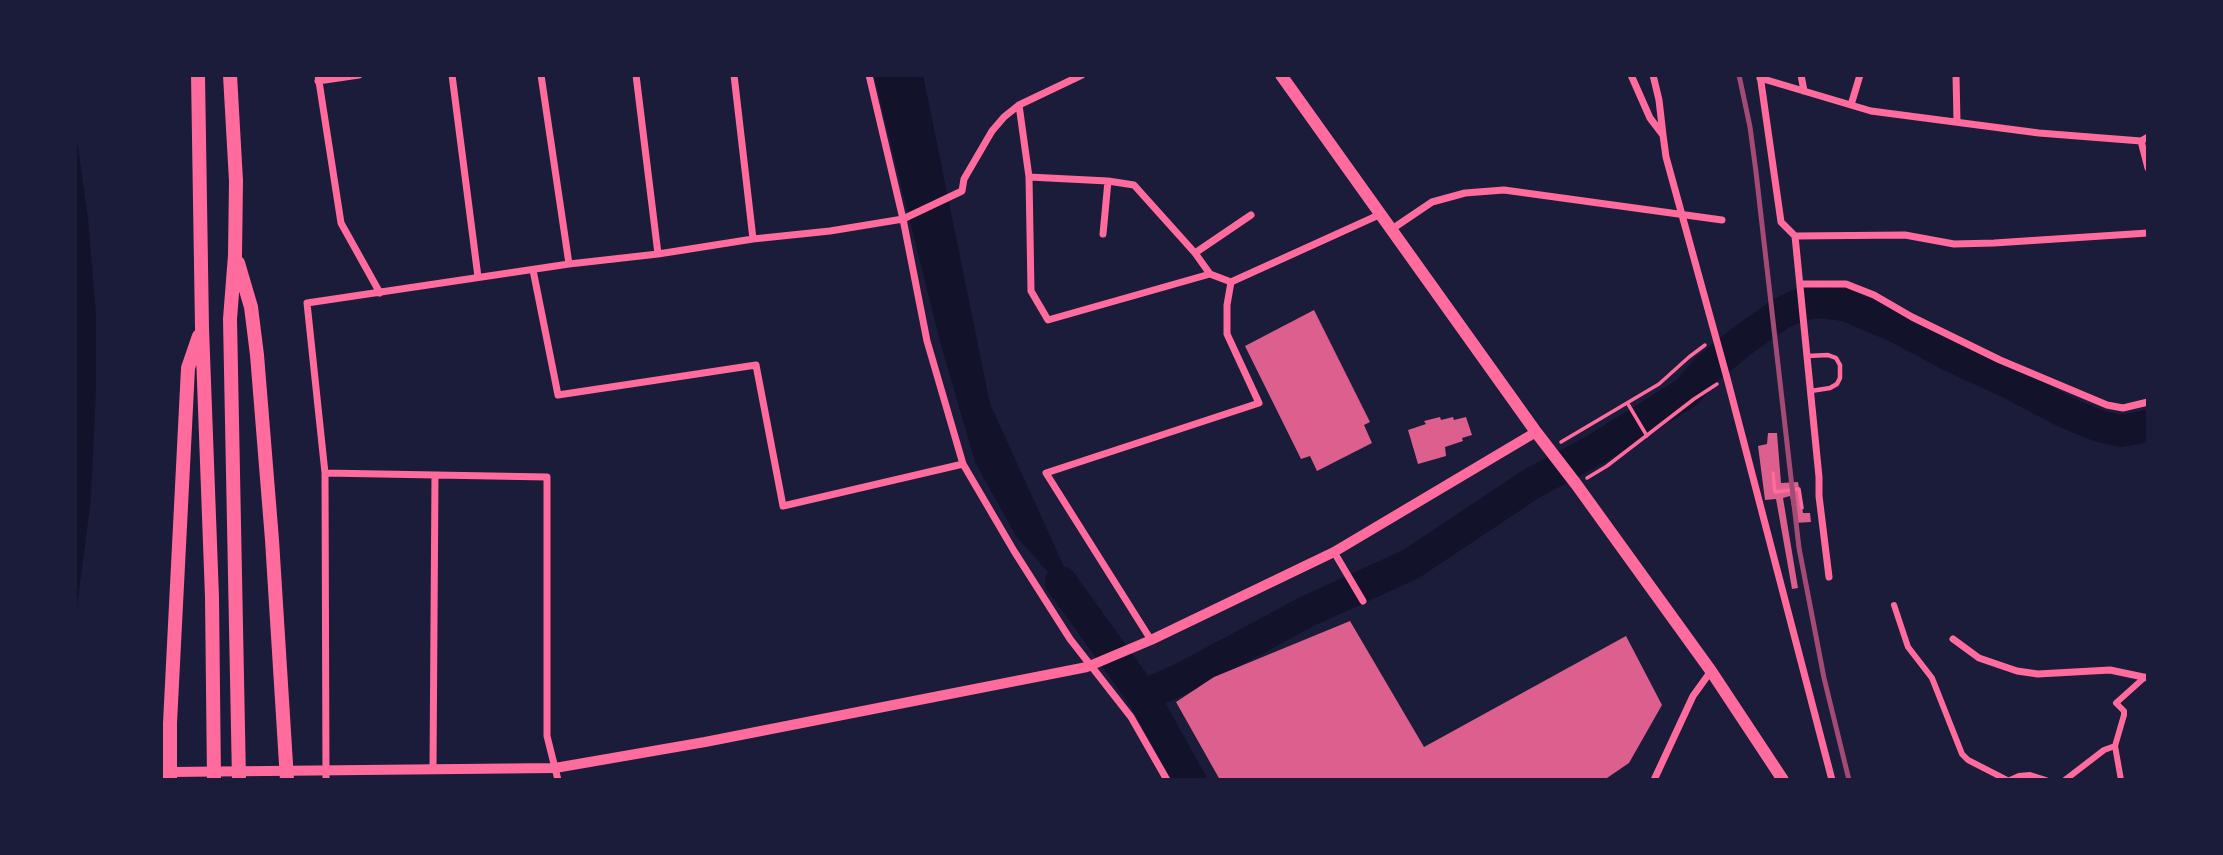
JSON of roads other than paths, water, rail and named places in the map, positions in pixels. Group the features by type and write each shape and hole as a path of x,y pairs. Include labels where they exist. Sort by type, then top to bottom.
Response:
{"highway":[{"path":"198,75 202,328 212,597 214,780"},
{"path":"230,75 236,181 235,255 230,319 239,780"},
{"path":"235,255 251,307 257,355 287,775"},
{"path":"170,776 170,723 188,368 202,328"}],"main road":[{"path":"1281,75 1711,671 1783,780"}],"street":[{"path":"359,75 318,78 341,223 380,293"},
{"path":"452,75 478,277"},
{"path":"541,75 569,264"},
{"path":"636,75 659,254"},
{"path":"734,75 753,239"},
{"path":"869,75 903,219 927,341 963,464 1070,639 1131,717 1167,780"},
{"path":"326,775 325,473 307,303 903,219 962,191 964,180 992,131 1004,117 1019,105 1082,75"},
{"path":"1631,75 1650,118 1663,135"},
{"path":"1653,75 1666,157 1832,780"},
{"path":"1801,75 1804,91"},
{"path":"1851,105 1860,75"},
{"path":"1956,75 1957,122"},
{"path":"1829,577 1795,236 1782,222 1760,76 1871,111 2039,133 2144,139 2148,168"},
{"path":"1019,105 1029,177 1031,291 1048,320 1210,274"},
{"path":"1029,177 1134,184 1210,274 1231,282 1381,214"},
{"path":"1103,234 1108,181"},
{"path":"1392,229 1432,202 1465,193 1504,190 1722,220"},
{"path":"1195,253 1251,215"},
{"path":"1795,236 1905,235 1954,244 2148,233"},
{"path":"533,270 558,395 756,365 783,506 963,464"},
{"path":"1151,640 1046,473 1259,403 1227,334 1227,305 1231,282"},
{"path":"1800,286 1846,284 1874,295 1912,317 2000,360 2107,405 2123,408 2148,402"},
{"path":"170,776 326,775 433,768 555,768 705,742 1087,667 1151,640 1334,551 1536,432"},
{"path":"325,473 547,477 547,736 558,780"},
{"path":"433,768 435,475"},
{"path":"1334,551 1363,601"},
{"path":"1894,605 1908,647 1931,678 1962,754 1968,760 2009,780 2030,775 2046,780"},
{"path":"1953,639 1979,658 2017,671 2038,674 2109,670 2146,678"},
{"path":"1654,780 1693,696 1711,671"},
{"path":"2121,780 2115,746 2124,711 2116,703 2146,678"},
{"path":"2065,780 2104,750 2115,746"}],"lane":[{"path":"1807,356 1828,355 1836,358 1840,365 1837,384 1811,391"}],"waterway":[{"path":"1143,696 1185,677 1308,611 1411,564 1531,484 1598,448 1686,393 1707,369 1746,338 1780,314 1801,304 1821,302 1845,305 1895,326 2067,413 2099,426 2121,431 2148,426"},
{"path":"1061,582 1143,696 1190,780"}],"railway":[{"path":"1739,75 1756,172 1799,548 1824,678 1849,780"}]}
